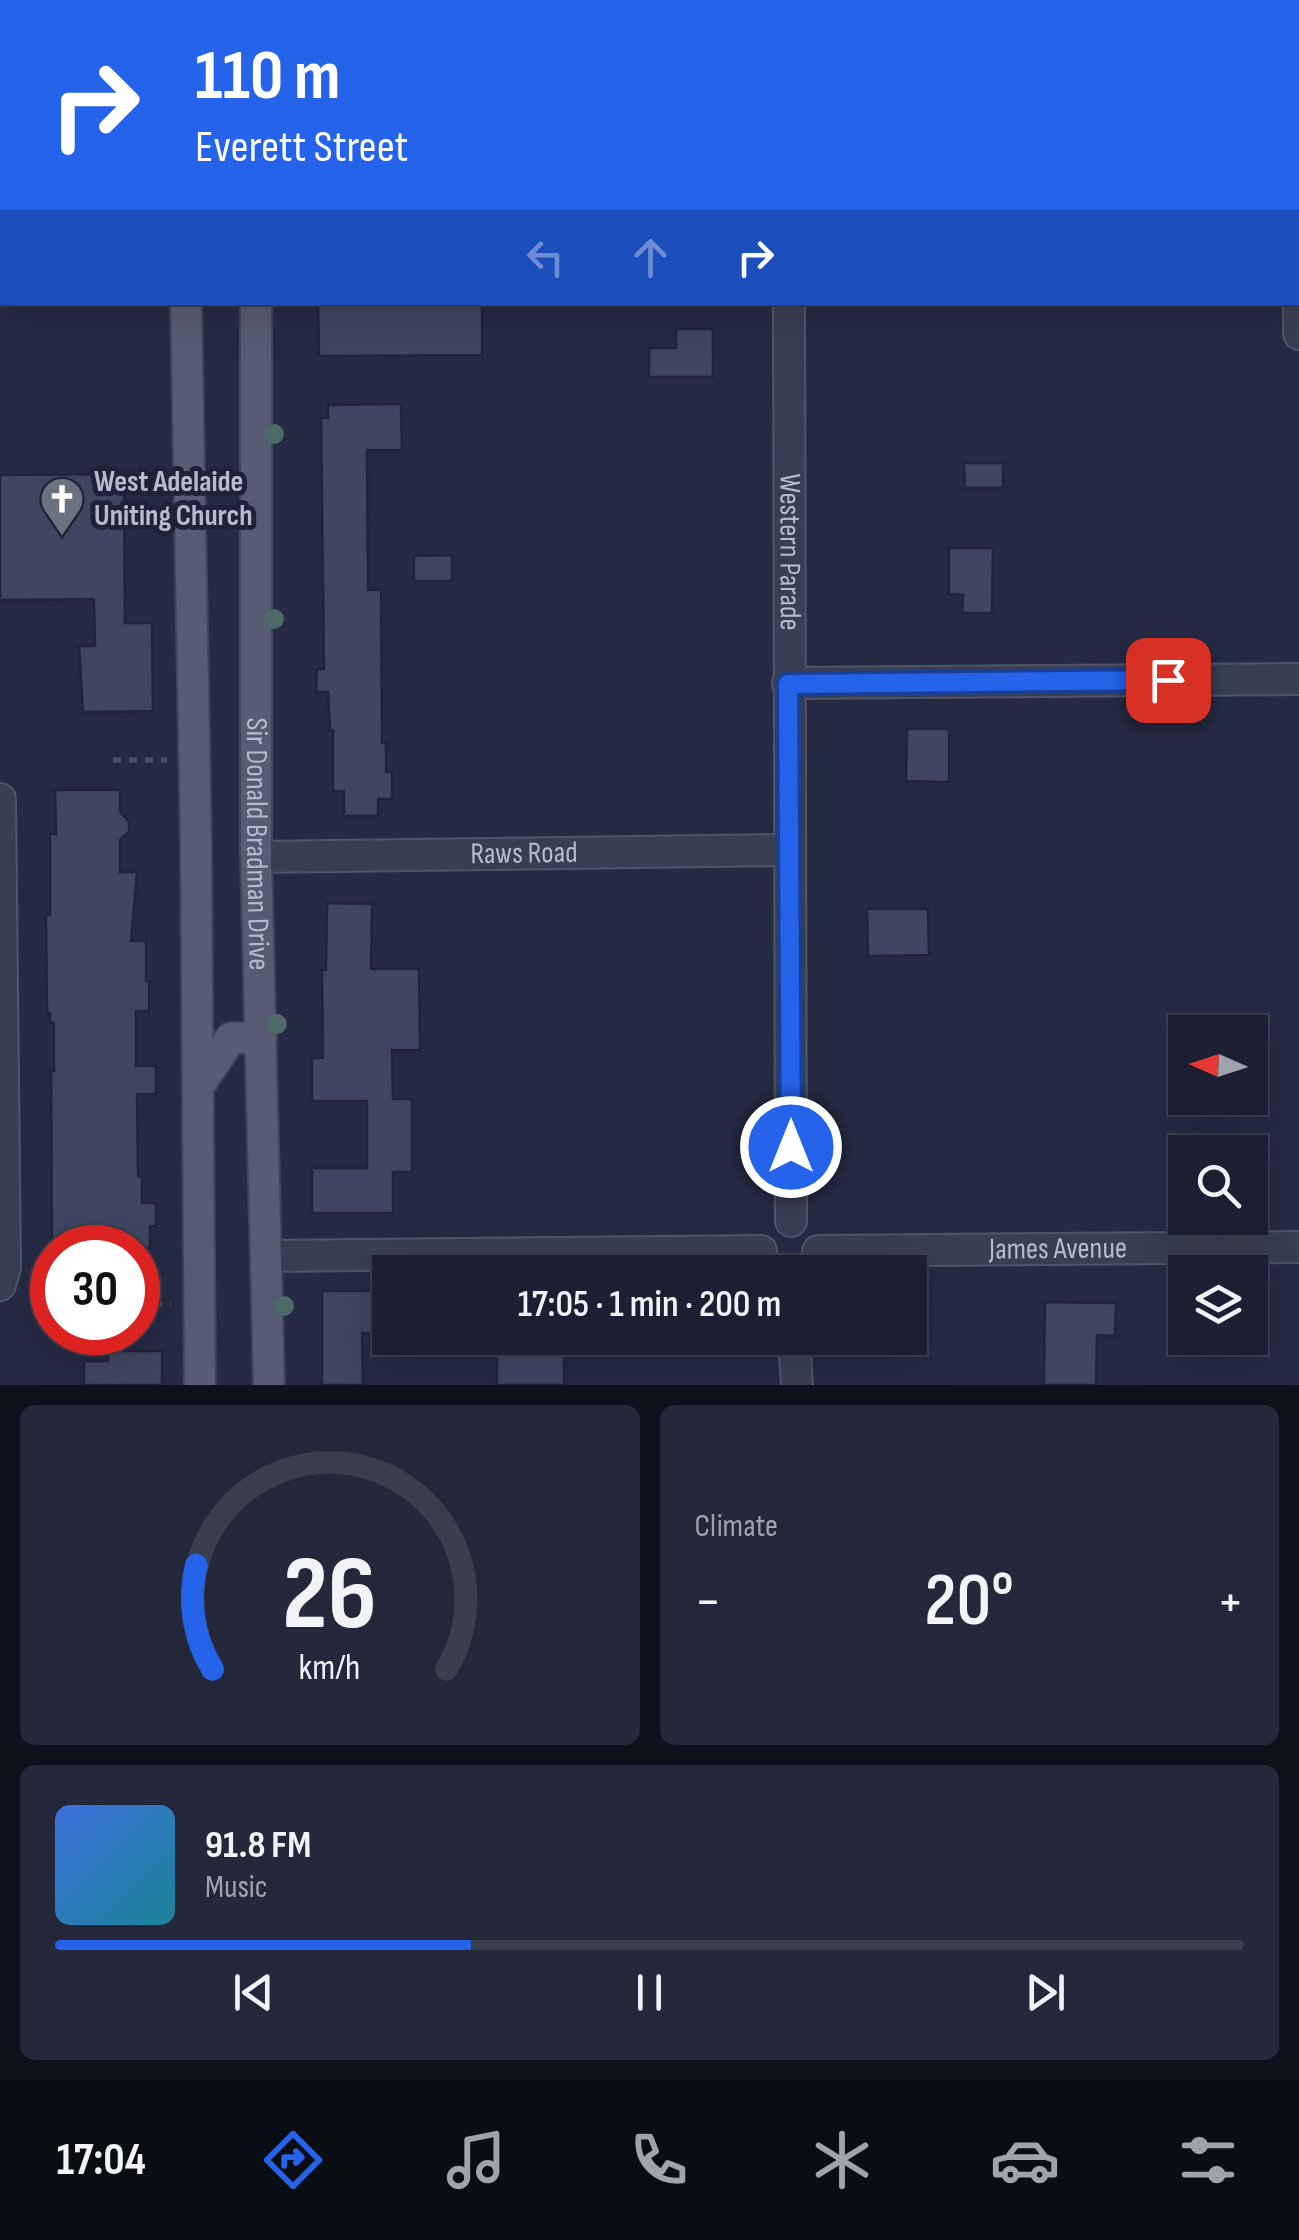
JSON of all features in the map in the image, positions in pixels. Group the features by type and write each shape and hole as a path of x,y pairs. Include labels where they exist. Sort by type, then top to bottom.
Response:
{"main road":[{"name":"Sir Donald Bradman Drive","path":"186,305 200,1385"},
{"name":"Sir Donald Bradman Drive","path":"256,305 256,857 269,1385"},
{"path":"198,1087 231,1038 261,1038"}],"street":[{"name":"Western Parade","path":"789,305 792,1221"},
{"path":"1299,305 1299,334"},
{"path":"788,684 1299,679"},
{"path":"0,799 5,1268 0,1285"},
{"name":"Raws Road","path":"256,857 789,850"},
{"path":"765,1255 762,1242 773,1226 792,1221 815,1236 813,1255"},
{"name":"James Avenue","path":"927,1258 1299,1246"},
{"path":"268,1256 372,1257"},
{"path":"795,1355 797,1385"}],"path":[{"path":"113,760 194,760"},
{"path":"160,1304 170,1304"}],"building":[{"path":"318,305 482,305 482,355 319,356"},
{"path":"676,329 713,329 713,377 649,377 649,348 676,348"},
{"path":"401,404 402,450 367,450 368,590 381,590 382,743 386,743 386,772 392,772 392,799 378,799 378,816 344,816 344,791 333,791 333,730 328,692 316,692 317,669 324,669 321,418 328,418 328,405"},
{"path":"964,463 1003,463 1003,488 965,488"},
{"name":"West Adelaide Uniting Church","path":"124,474 125,623 152,623 153,711 83,712 79,646 95,646 94,599 0,600 0,475"},
{"path":"949,548 993,548 992,613 962,613 963,595 949,594"},
{"path":"452,555 452,581 414,581 414,556"},
{"path":"907,729 949,729 949,782 906,781"},
{"path":"55,790 120,790 120,812 129,821 129,832 120,840 120,872 137,872 131,941 146,941 149,981 149,1011 136,1011 136,1066 156,1066 156,1094 137,1094 138,1176 142,1176 142,1203 156,1203 156,1225 52,1225 54,1023 47,1013 46,915 50,915 50,834 56,834"},
{"path":"327,903 372,904 371,969 419,969 420,1050 392,1050 393,1099 412,1099 412,1172 393,1172 393,1213 312,1213 312,1168 367,1168 367,1101 312,1101 312,1058 323,1058 322,970 326,970"},
{"path":"867,909 928,909 929,955 868,956"},
{"path":"322,1291 372,1291 372,1333 362,1333 363,1385 322,1385"},
{"path":"1045,1302 1116,1303 1115,1336 1097,1335 1096,1385 1044,1385"},
{"path":"162,1351 162,1385 84,1385 84,1361 108,1361 108,1355 160,1355"},
{"path":"497,1355 564,1355 564,1385 497,1385"}],"place":[{"name":"West Adelaide Uniting Church","path":"62,537"}],"route":[{"path":"791,1147 788,684 1168,680"}]}
